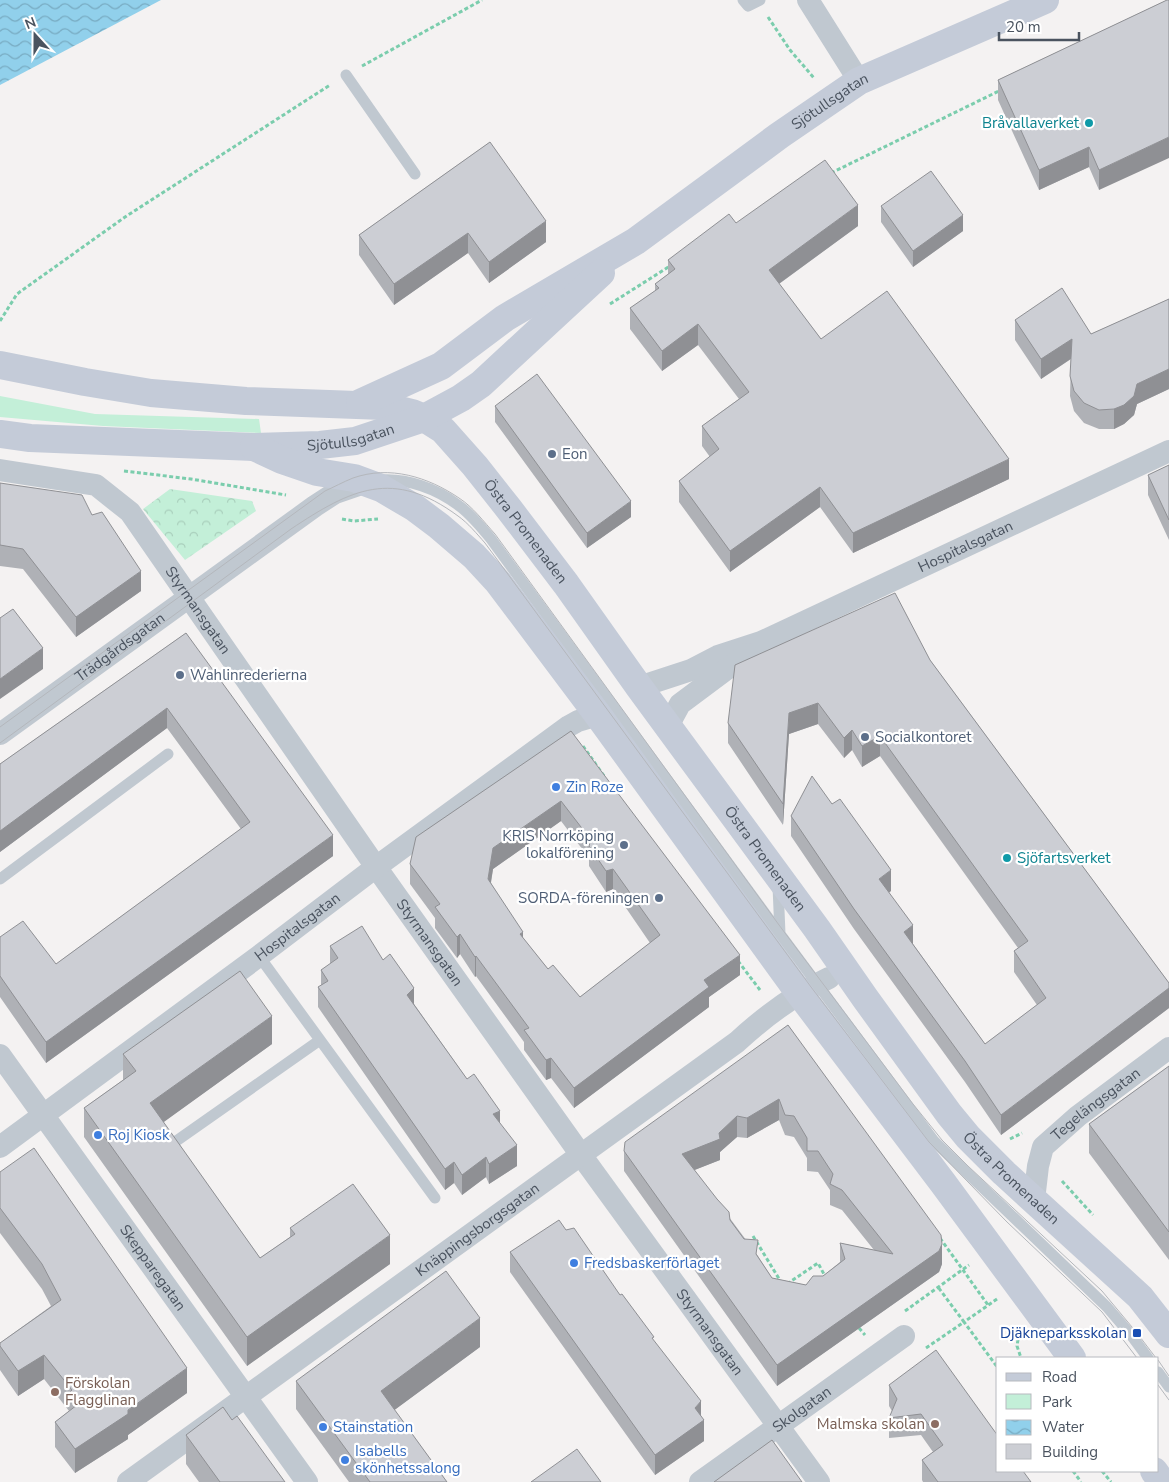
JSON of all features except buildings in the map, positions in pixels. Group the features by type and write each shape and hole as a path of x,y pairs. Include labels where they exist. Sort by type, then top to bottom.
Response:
{"main road":[{"name":"Sjötullsgatan","path":"0,365 151,393 246,401 359,404 440,366 505,318 636,241 780,135 859,81 1045,0"},
{"name":"Sjötullsgatan","path":"0,434 30,438 254,447 320,445 355,441 424,418 461,398 481,384 636,241"},
{"name":"Östra Promenaden","path":"359,404 400,409 424,418 442,430 498,494 566,584 639,687 830,946 949,1114 968,1137 1140,1297 1169,1334"},
{"name":"Östra Promenaden","path":"254,447 282,460 317,472 367,482 380,488 415,508 439,526 474,556 498,582 598,715 815,985 944,1183 1071,1357"}],"street":[{"path":"808,0 859,81"},
{"name":"Hospitalsgatan","path":"639,687 691,670 718,656 762,642 1169,451"},
{"name":"Styrmansgatan","path":"0,470 96,485 130,512 376,867 581,1155 818,1482"},
{"name":"Trädgårdsgatan","path":"0,734 315,506 335,493 367,482"},
{"name":"Hospitalsgatan","path":"668,726 680,704 762,642"},
{"name":"Hospitalsgatan","path":"0,1146 569,726 598,715"},
{"path":"815,985 831,964 830,946"},
{"path":"815,985 844,987 881,1019"},
{"name":"Knäppingsborgsgatan","path":"128,1482 737,1042 759,1021 815,985"},
{"name":"Tegelängsgatan","path":"1034,1200 1038,1166 1043,1147 1078,1116 1169,1048"},
{"name":"Skepparegatan","path":"0,1055 307,1482"},
{"name":"Skolgatan","path":"700,1482 904,1336"}],"lane":[{"path":"744,0 748,6 759,1"},
{"path":"346,75 415,174"},
{"name":"Östra Promenaden","path":"367,482 384,479 408,482 424,487 445,496 459,505 475,520 509,563 780,934 815,985 934,1141 1100,1301 1131,1335 1147,1357"},
{"path":"0,879 168,754"},
{"path":"778,877 780,934"},
{"path":"259,956 435,1198"},
{"path":"183,1160 172,1144 320,1040"},
{"path":"1159,1373 1169,1387"}],"path":[{"path":"0,321 17,294 126,217 346,75 482,0"},
{"path":"759,1 790,50 833,99"},
{"path":"824,176 1009,86"},
{"path":"606,308 671,265"},
{"path":"119,471 191,479 292,496 339,519 383,520"},
{"path":"569,726 609,782"},
{"path":"734,955 774,1011"},
{"path":"936,1233 988,1305 924,1350 904,1336 900,1314 962,1270"},
{"path":"753,1236 784,1286 818,1263 830,1285"},
{"path":"938,1287 996,1365"},
{"path":"1103,1472 1111,1482"}],"green space":[{"path":"0,396 95,414 259,419 261,433 103,426 0,417"},
{"path":"170,489 252,501 256,511 185,560 143,509"}],"water":[{"path":"0,0 161,0 0,85"}],"tram line":[{"path":"0,727 325,491 353,478 381,473 408,475 435,484 469,506 495,534 779,925 942,1140 1102,1291 1155,1357"},
{"path":"0,743 291,529 333,503 353,495 392,488 413,492 435,501 462,519 485,543 811,987 929,1142 1007,1222 1102,1312 1136,1357"},
{"path":"1159,1361 1169,1376"},
{"path":"1159,1386 1169,1400"}],"place":[{"name":"Bråvallaverket","path":"1089,123"},
{"name":"Eon","path":"552,454"},
{"name":"Wahlinrederierna","path":"180,675"},
{"name":"Socialkontoret","path":"865,737"},
{"name":"Zin Roze","path":"556,787"},
{"name":"KRIS Norrköping lokalförening","path":"624,845"},
{"name":"Sjöfartsverket","path":"1007,858"},
{"name":"SORDA-föreningen","path":"659,898"},
{"name":"Roj Kiosk","path":"98,1135"},
{"name":"Fredsbaskerförlaget","path":"574,1263"},
{"name":"Djäkneparksskolan","path":"1137,1333"},
{"name":"Förskolan Flagglinan","path":"55,1392"},
{"name":"Malmska skolan","path":"935,1424"},
{"name":"Stainstation","path":"323,1427"},
{"name":"Isabells skönhetssalong","path":"345,1460"}]}
